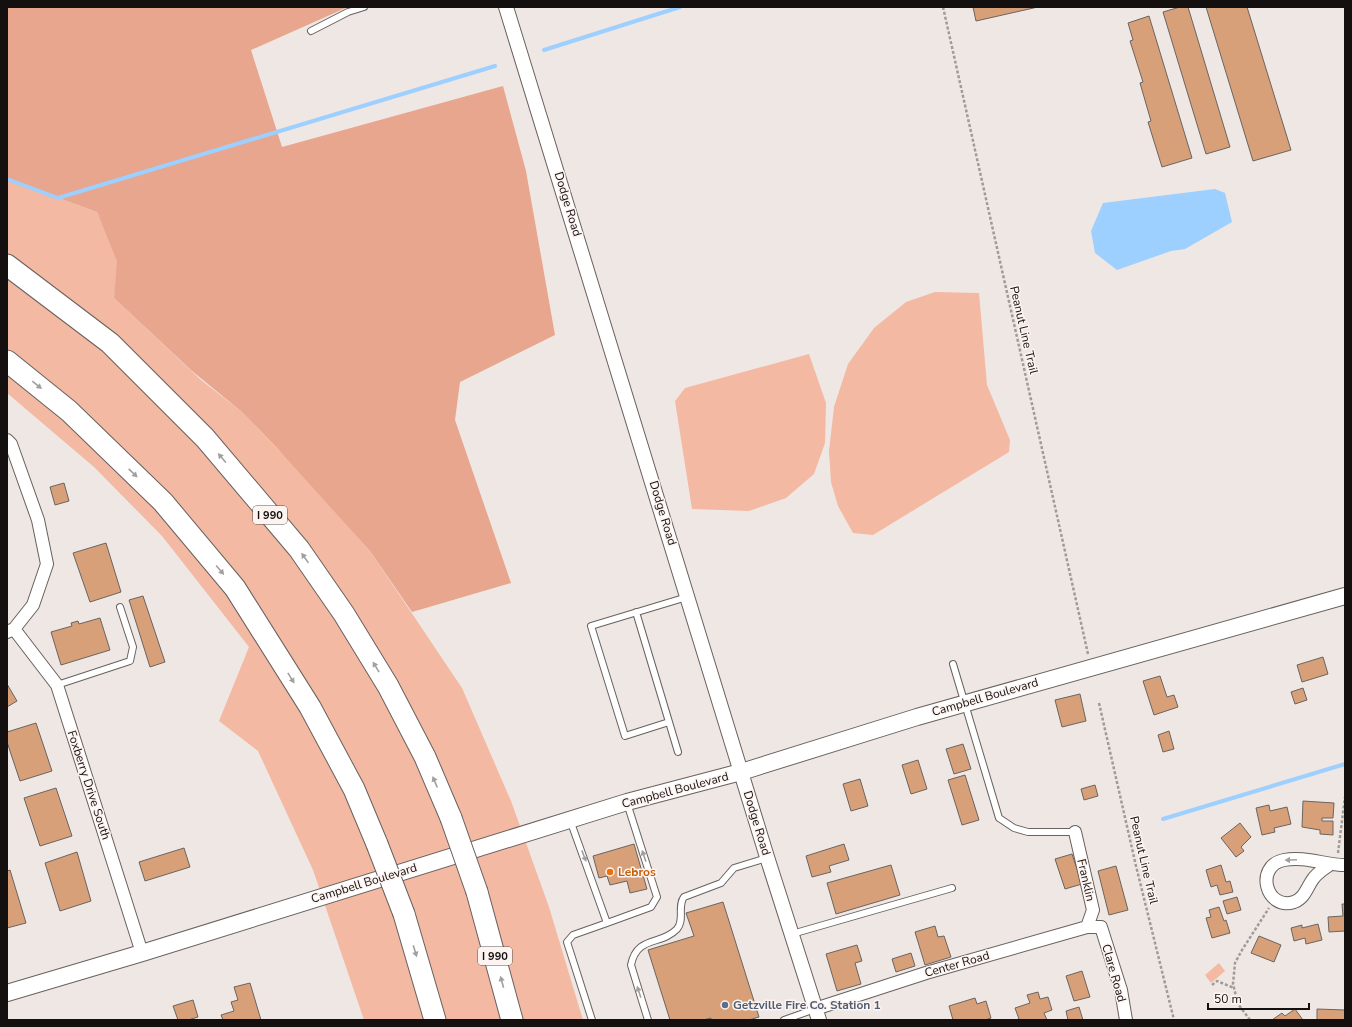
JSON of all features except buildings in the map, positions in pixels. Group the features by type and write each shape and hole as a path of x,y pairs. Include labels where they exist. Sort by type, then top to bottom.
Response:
{"highway":[{"name":"I 990","path":"7,265 110,343 206,438 299,549 344,614 388,686 424,757 451,818 477,892 512,1020"},
{"path":"7,361 69,411 163,502 235,588 310,707 354,789 404,914 435,1020"}],"main road":[{"name":"Campbell Boulevard","path":"7,993 142,953 627,802 742,772 964,703 1345,596"}],"street":[{"name":"Dodge Road","path":"506,7 767,857 817,1014"},
{"path":"7,440 11,444 38,520 47,564 33,605 10,631"},
{"name":"Foxberry Drive South","path":"10,631 57,685 142,953"},
{"name":"Franklin","path":"1075,832 1093,910 1087,927"},
{"path":"1284,860 1315,860 1337,865 1314,878 1305,894 1290,903 1281,902 1274,899 1267,888 1265,878 1271,867 1277,862 1284,860"},
{"name":"Center Road","path":"817,1014 926,973 1087,927 1101,927"},
{"name":"Clare Road","path":"1101,927 1121,990 1126,1020"}],"lane":[{"path":"310,31 348,12 364,7"},
{"path":"669,722 625,736 591,626 688,596"},
{"path":"57,685 130,661 133,647 120,607"},
{"path":"636,612 678,752"},
{"path":"953,664 999,818 1014,828 1028,832 1075,832"},
{"path":"592,1020 568,942 573,935 651,907 657,897 627,802"},
{"path":"570,820 607,923"},
{"path":"648,1020 631,965 632,957 638,948 646,943 669,935 678,929 682,917 681,901 684,897 721,883 734,868 767,857"},
{"path":"792,934 952,888"},
{"path":"784,1020 817,1014"}],"path":[{"name":"Peanut Line Trail","path":"943,7 1088,656"},
{"name":"Peanut Line Trail","path":"1099,703 1136,866 1174,1020"},
{"path":"1337,865 1345,797"},
{"path":"1250,1020 1238,1004 1234,988 1235,963 1274,899"},
{"path":"1212,985 1217,981 1234,988"}],"shaded area":[{"path":"7,7 348,7 251,50 282,147 503,86 526,171 555,335 460,382 455,420 511,583 412,612 370,551 277,448 242,412 192,371 114,298 117,261 97,212 7,179"},
{"path":"7,179 97,212 118,261 114,298 201,380 242,412 300,472 370,551 462,688 511,801 549,907 583,1020 364,1020 313,870 258,751 219,721 249,647 162,536 94,467 7,393"},
{"path":"935,292 979,293 987,385 1010,440 1009,452 873,535 853,533 838,506 831,482 829,451 834,407 848,364 874,328 906,302"},
{"path":"809,354 826,403 825,443 814,474 786,498 749,511 692,509 675,401 685,388"},
{"path":"1219,963 1225,971 1211,983 1205,975"}],"water":[{"path":"1215,189 1225,193 1232,222 1185,249 1171,251 1117,270 1095,253 1091,231 1103,203"}],"waterway":[{"path":"544,50 680,7"},
{"path":"7,179 58,198 495,66"},
{"path":"1163,819 1345,764"}],"place":[{"name":"Lebros","path":"610,872"},
{"name":"Getzville Fire Co. Station 1","path":"725,1005"}]}
